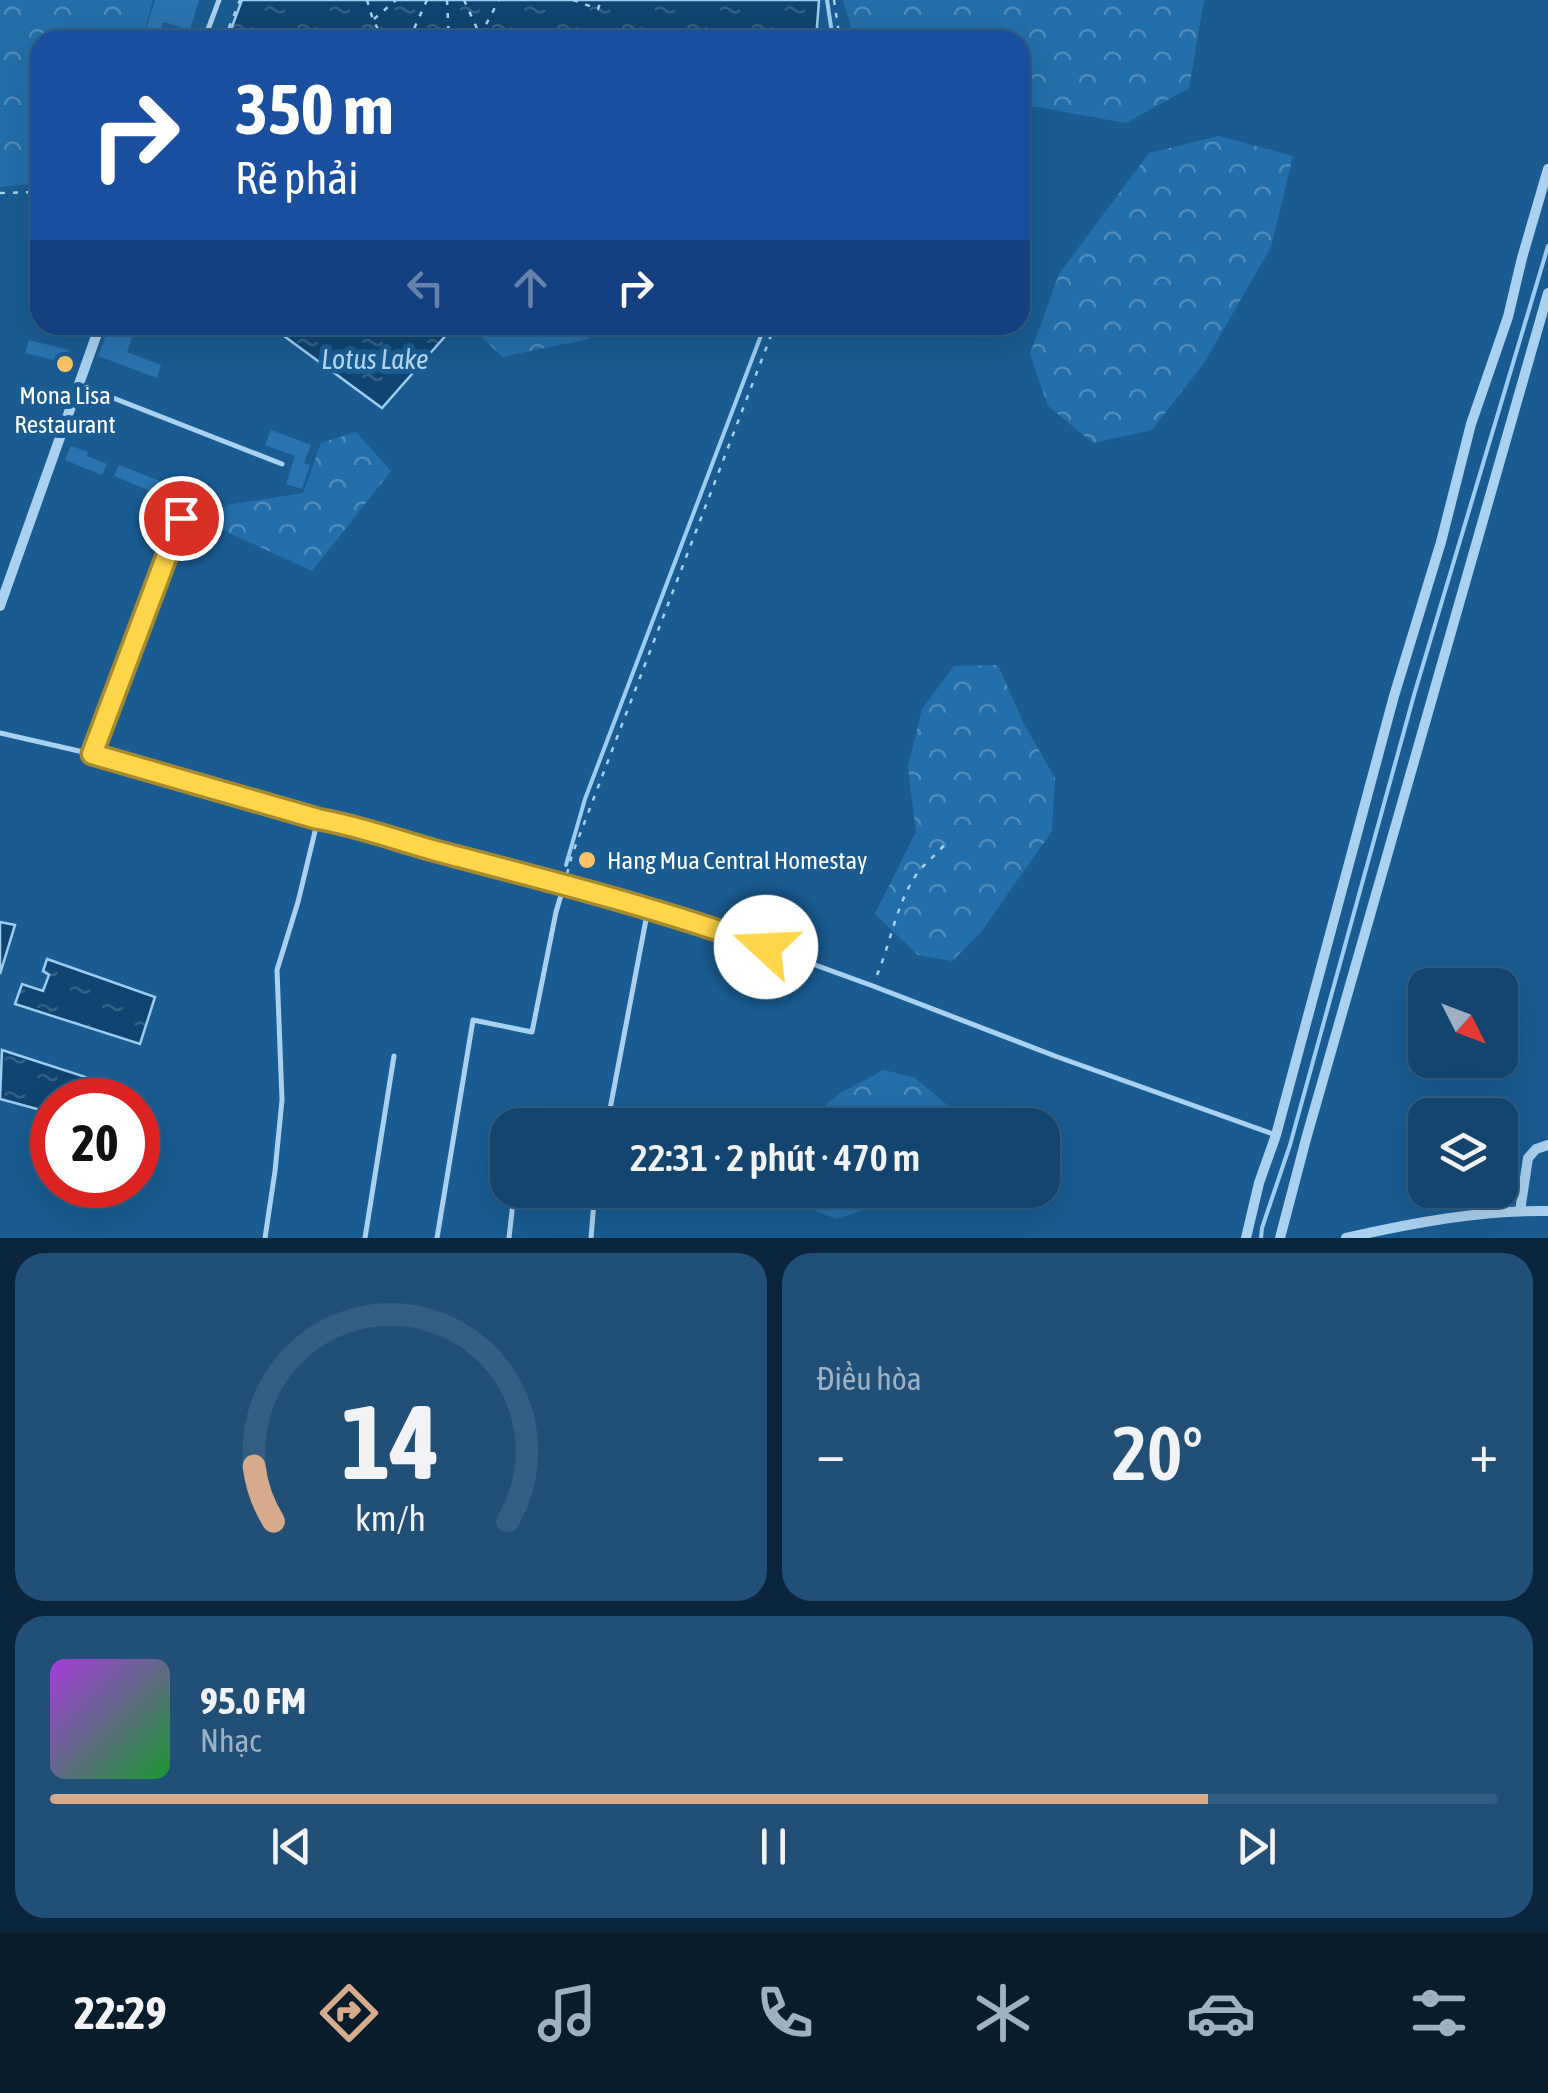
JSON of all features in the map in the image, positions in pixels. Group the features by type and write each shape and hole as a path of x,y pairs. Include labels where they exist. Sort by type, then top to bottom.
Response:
{"street":[{"path":"1246,1238 1394,696 1472,424 1508,317 1548,169"},
{"path":"1280,1238 1548,293"},
{"path":"0,606 96,335"},
{"path":"1520,1211 1528,1158 1548,1145"},
{"path":"1346,1238 1406,1224 1548,1211"}],"lane":[{"path":"208,30 219,0"},
{"path":"78,385 282,464"},
{"path":"92,754 181,518"},
{"path":"0,733 92,754 318,819 351,824 694,921 1276,1135"},
{"path":"265,1238 282,1100 277,970 318,819"},
{"path":"437,1238 473,1020 532,1032 564,886"},
{"path":"610,1108 648,908"},
{"path":"365,1238 394,1056"},
{"path":"509,1238 512,1208"},
{"path":"591,1238 594,1208"}],"path":[{"path":"228,30 240,0"},
{"path":"366,0 378,30"},
{"path":"373,20 396,0"},
{"path":"414,30 427,0"},
{"path":"447,0 448,30"},
{"path":"464,0 477,30"},
{"path":"483,30 499,0"},
{"path":"573,0 598,9 601,0"},
{"path":"834,0 838,30"},
{"path":"0,193 30,192"},
{"path":"564,886 572,856 771,335"},
{"path":"873,986 902,902 919,871 947,841"}],"green space":[{"path":"0,0 153,0 145,30 30,30 30,184 0,187"},
{"path":"843,0 1204,0 1189,88 1126,123 1030,106 1030,30 852,30"},
{"path":"1219,136 1293,156 1271,247 1204,363 1152,430 1093,443 1048,406 1030,354 1059,274 1149,153"},
{"path":"480,335 592,335 588,339 502,357"},
{"path":"356,432 391,471 312,571 212,525 227,505 303,493 321,443"},
{"path":"998,665 1024,724 1055,778 1052,831 981,932 952,961 918,955 875,914 916,832 908,767 922,709 954,666"},
{"path":"884,1070 915,1078 951,1108 822,1108 840,1093"},
{"path":"808,1208 870,1208 836,1219"}],"water":[{"path":"242,0 819,0 817,30 231,30"},
{"name":"Lotus Lake","path":"283,335 446,335 382,408"},
{"path":"0,922 15,925 0,974"},
{"path":"47,959 155,997 140,1044 15,1004 22,984 43,991 49,975 43,971"},
{"path":"2,1050 89,1078 30,1078 30,1107 0,1099"}],"building":[{"path":"155,0 199,0 190,30 163,22 160,30 146,29"},
{"path":"106,335 133,335 127,352 161,365 157,378 98,356"},
{"path":"29,340 69,350 66,363 25,353"},
{"path":"271,430 311,445 304,463 310,465 302,489 286,484 295,456 265,445"},
{"path":"71,446 107,464 102,475 65,460"},
{"path":"119,465 180,489 175,501 114,476"}],"waterway":[{"path":"827,0 832,30"},
{"path":"1261,1238 1414,695 1548,246"},
{"path":"566,865 585,799 761,335"}],"place":[{"name":"Mona Lisa Restaurant","path":"65,364"},
{"name":"Hang Mua Central Homestay","path":"587,860"}],"route":[{"path":"181,518 92,754 318,819 351,824 433,850 539,876 694,921 766,947"}]}
